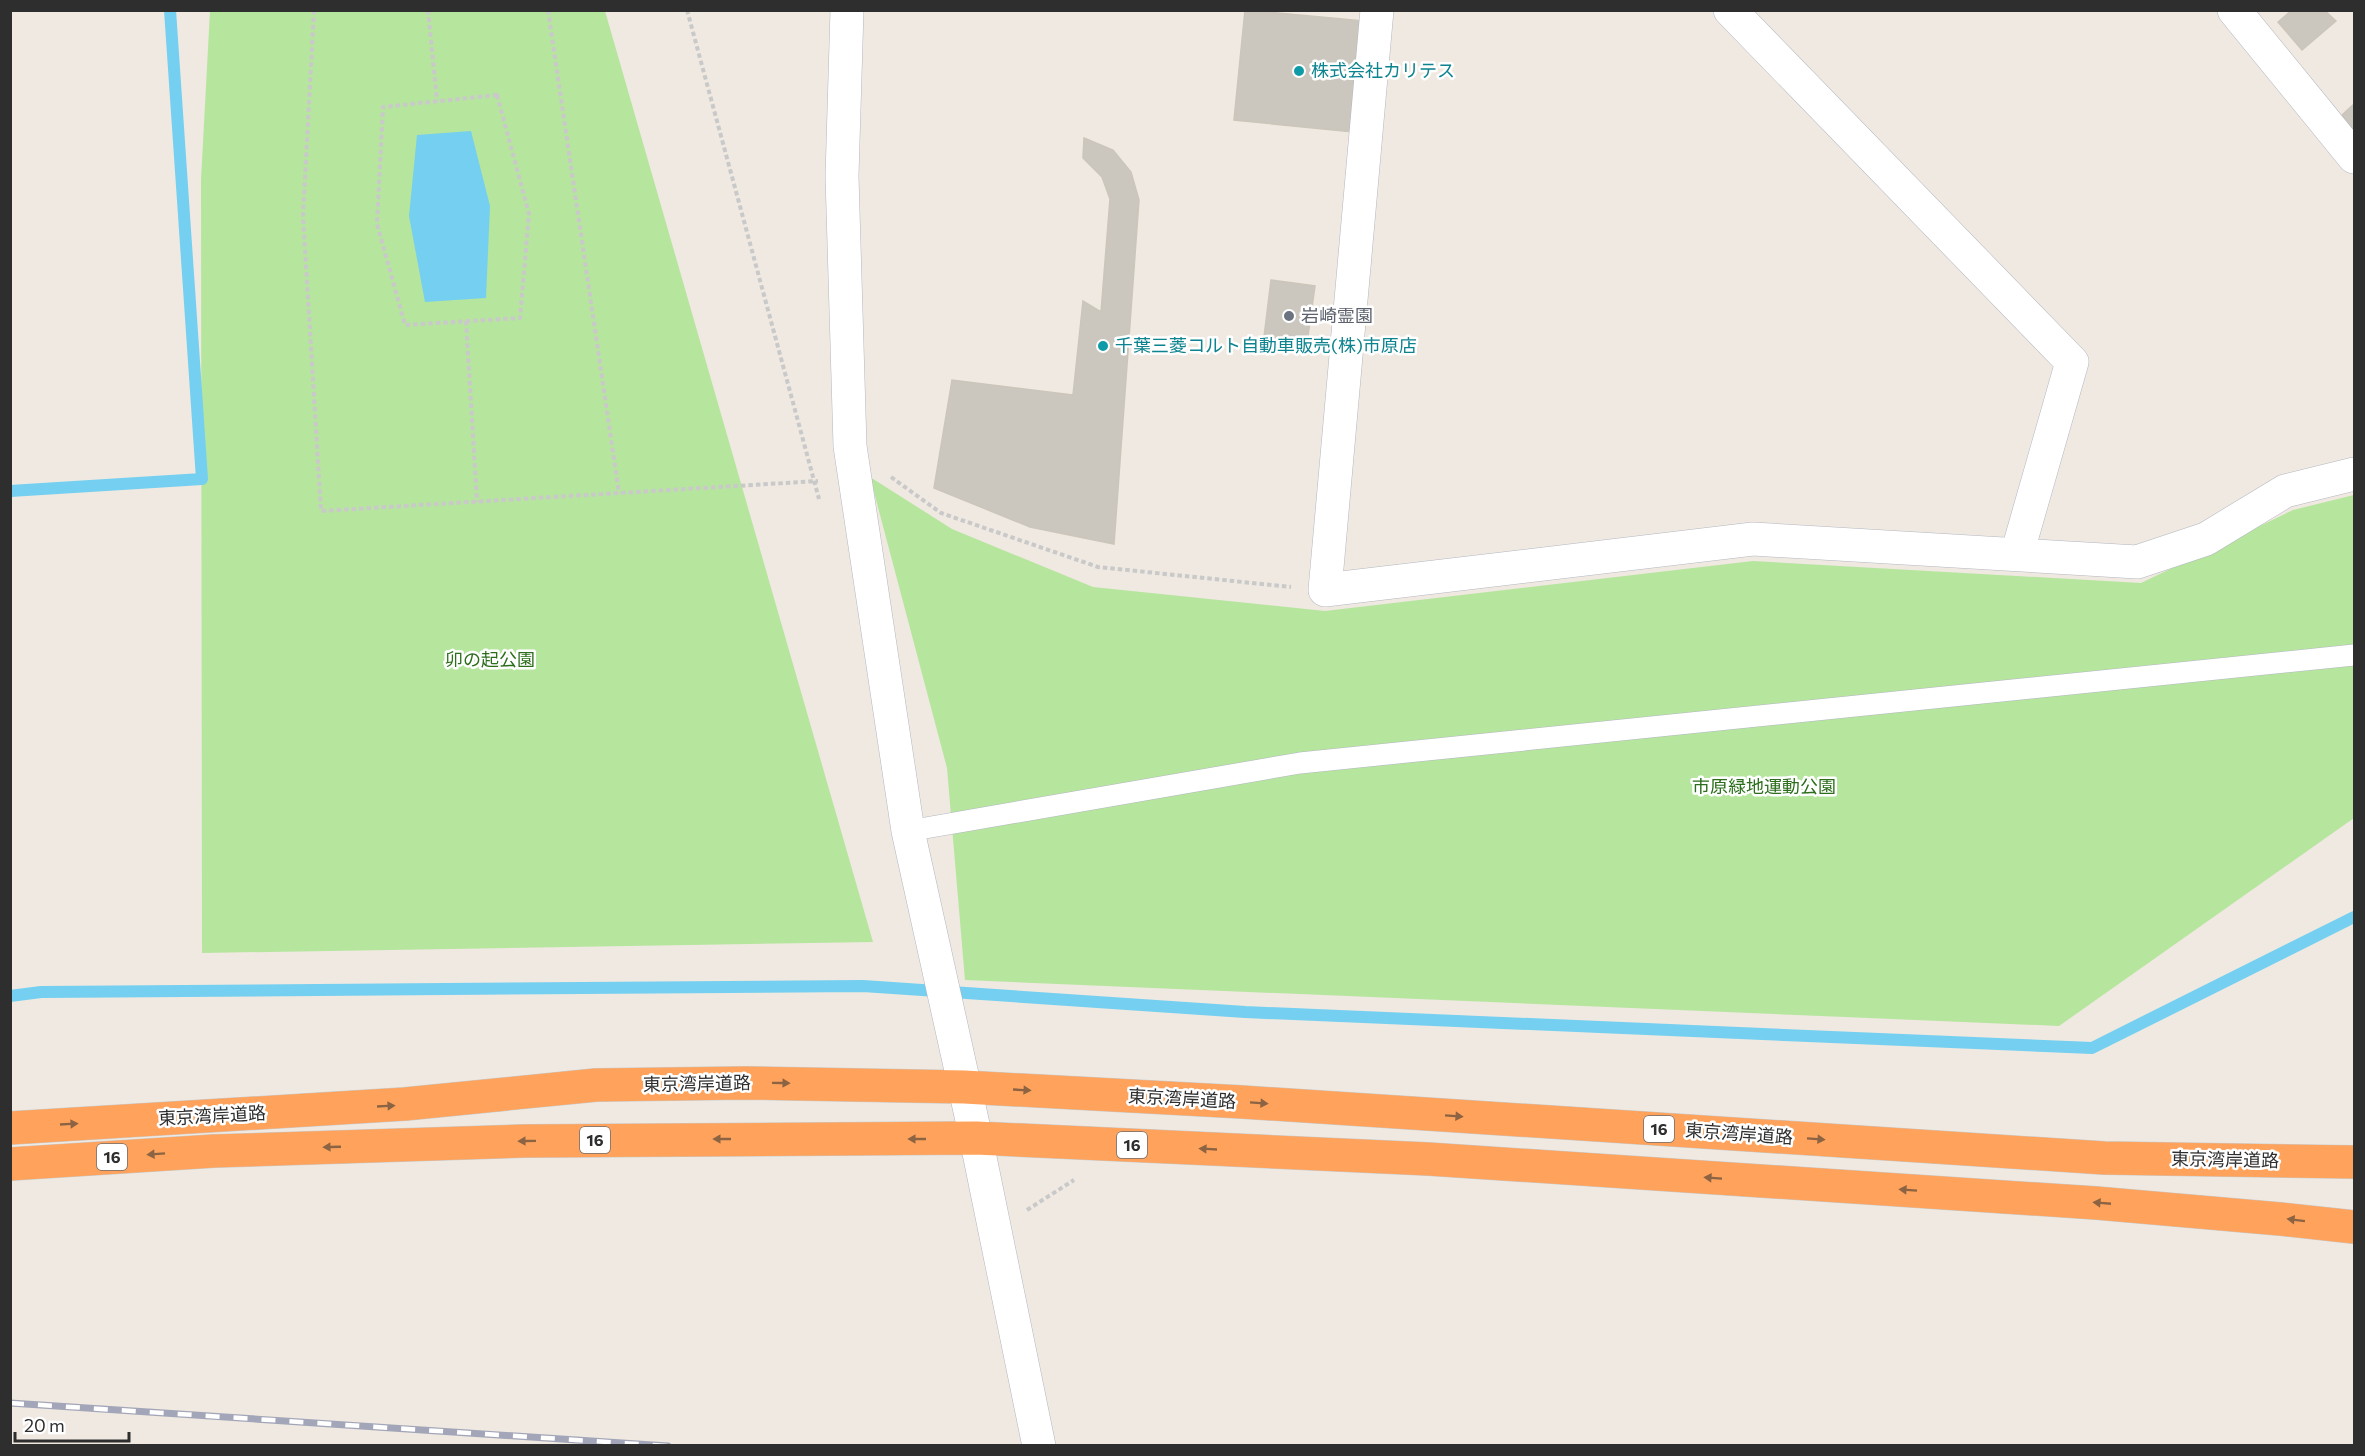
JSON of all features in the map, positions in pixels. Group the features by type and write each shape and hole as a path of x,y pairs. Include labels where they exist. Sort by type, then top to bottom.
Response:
{"highway":[{"name":"東京湾岸道路","path":"10,1128 405,1104 596,1085 745,1083 964,1087 1242,1102 2104,1158 2355,1162"},
{"name":"東京湾岸道路","path":"10,1164 214,1151 548,1141 976,1138 1452,1161 2096,1203 2280,1218 2355,1227"}],"street":[{"path":"847,10 842,176 850,446 908,831 976,1138 1039,1446"},
{"path":"1377,10 1324,590 1753,539 2137,562 2206,539 2286,491 2355,474"},
{"path":"1730,10 2072,362 2017,554"},
{"path":"2234,10 2355,157"}],"lane":[{"path":"908,831 1300,763 2355,655"}],"path":[{"path":"314,10 303,216 321,511 855,478"},
{"path":"428,10 437,101"},
{"path":"548,10 619,493"},
{"path":"687,10 821,507"},
{"path":"497,95 529,214 520,318 405,325 377,224 383,107 437,101 497,95"},
{"path":"466,321 477,502"},
{"path":"850,446 941,513 1098,567 1324,590"},
{"path":"1026,1211 1079,1177"}],"green space":[{"name":"卯の起公園","path":"210,11 605,11 873,942 202,953 201,180"},
{"name":"市原緑地運動公園","path":"870,477 952,529 1093,587 1325,611 1753,561 2141,583 2293,510 2354,495 2354,818 2059,1026 965,980 947,768"}],"water":[{"path":"471,131 490,206 486,298 425,302 409,216 417,135"}],"building":[{"name":"株式会社カリテス","path":"1245,10 1363,21 1353,132 1234,120"},
{"path":"2292,10 2324,10 2336,21 2302,50 2278,22"},
{"path":"2354,104 2354,130 2342,115"},
{"name":"千葉三菱コルト自動車販売(株)市原店","path":"1084,138 1113,150 1131,172 1139,200 1114,544 1030,527 934,488 952,380 1073,395 1083,301 1101,312 1110,199 1102,177 1083,158"},
{"name":"岩崎霊園","path":"1271,280 1315,286 1306,350 1263,345"}],"waterway":[{"path":"10,491 202,479 170,10"},
{"path":"10,996 41,992 863,986 1245,1012 2092,1048 2354,917"}],"railway":[{"path":"10,1403 668,1446"}],"place":[{"name":"株式会社カリテス","path":"1299,71"},
{"name":"岩崎霊園","path":"1289,316"},
{"name":"千葉三菱コルト自動車販売(株)市原店","path":"1103,346"}]}
